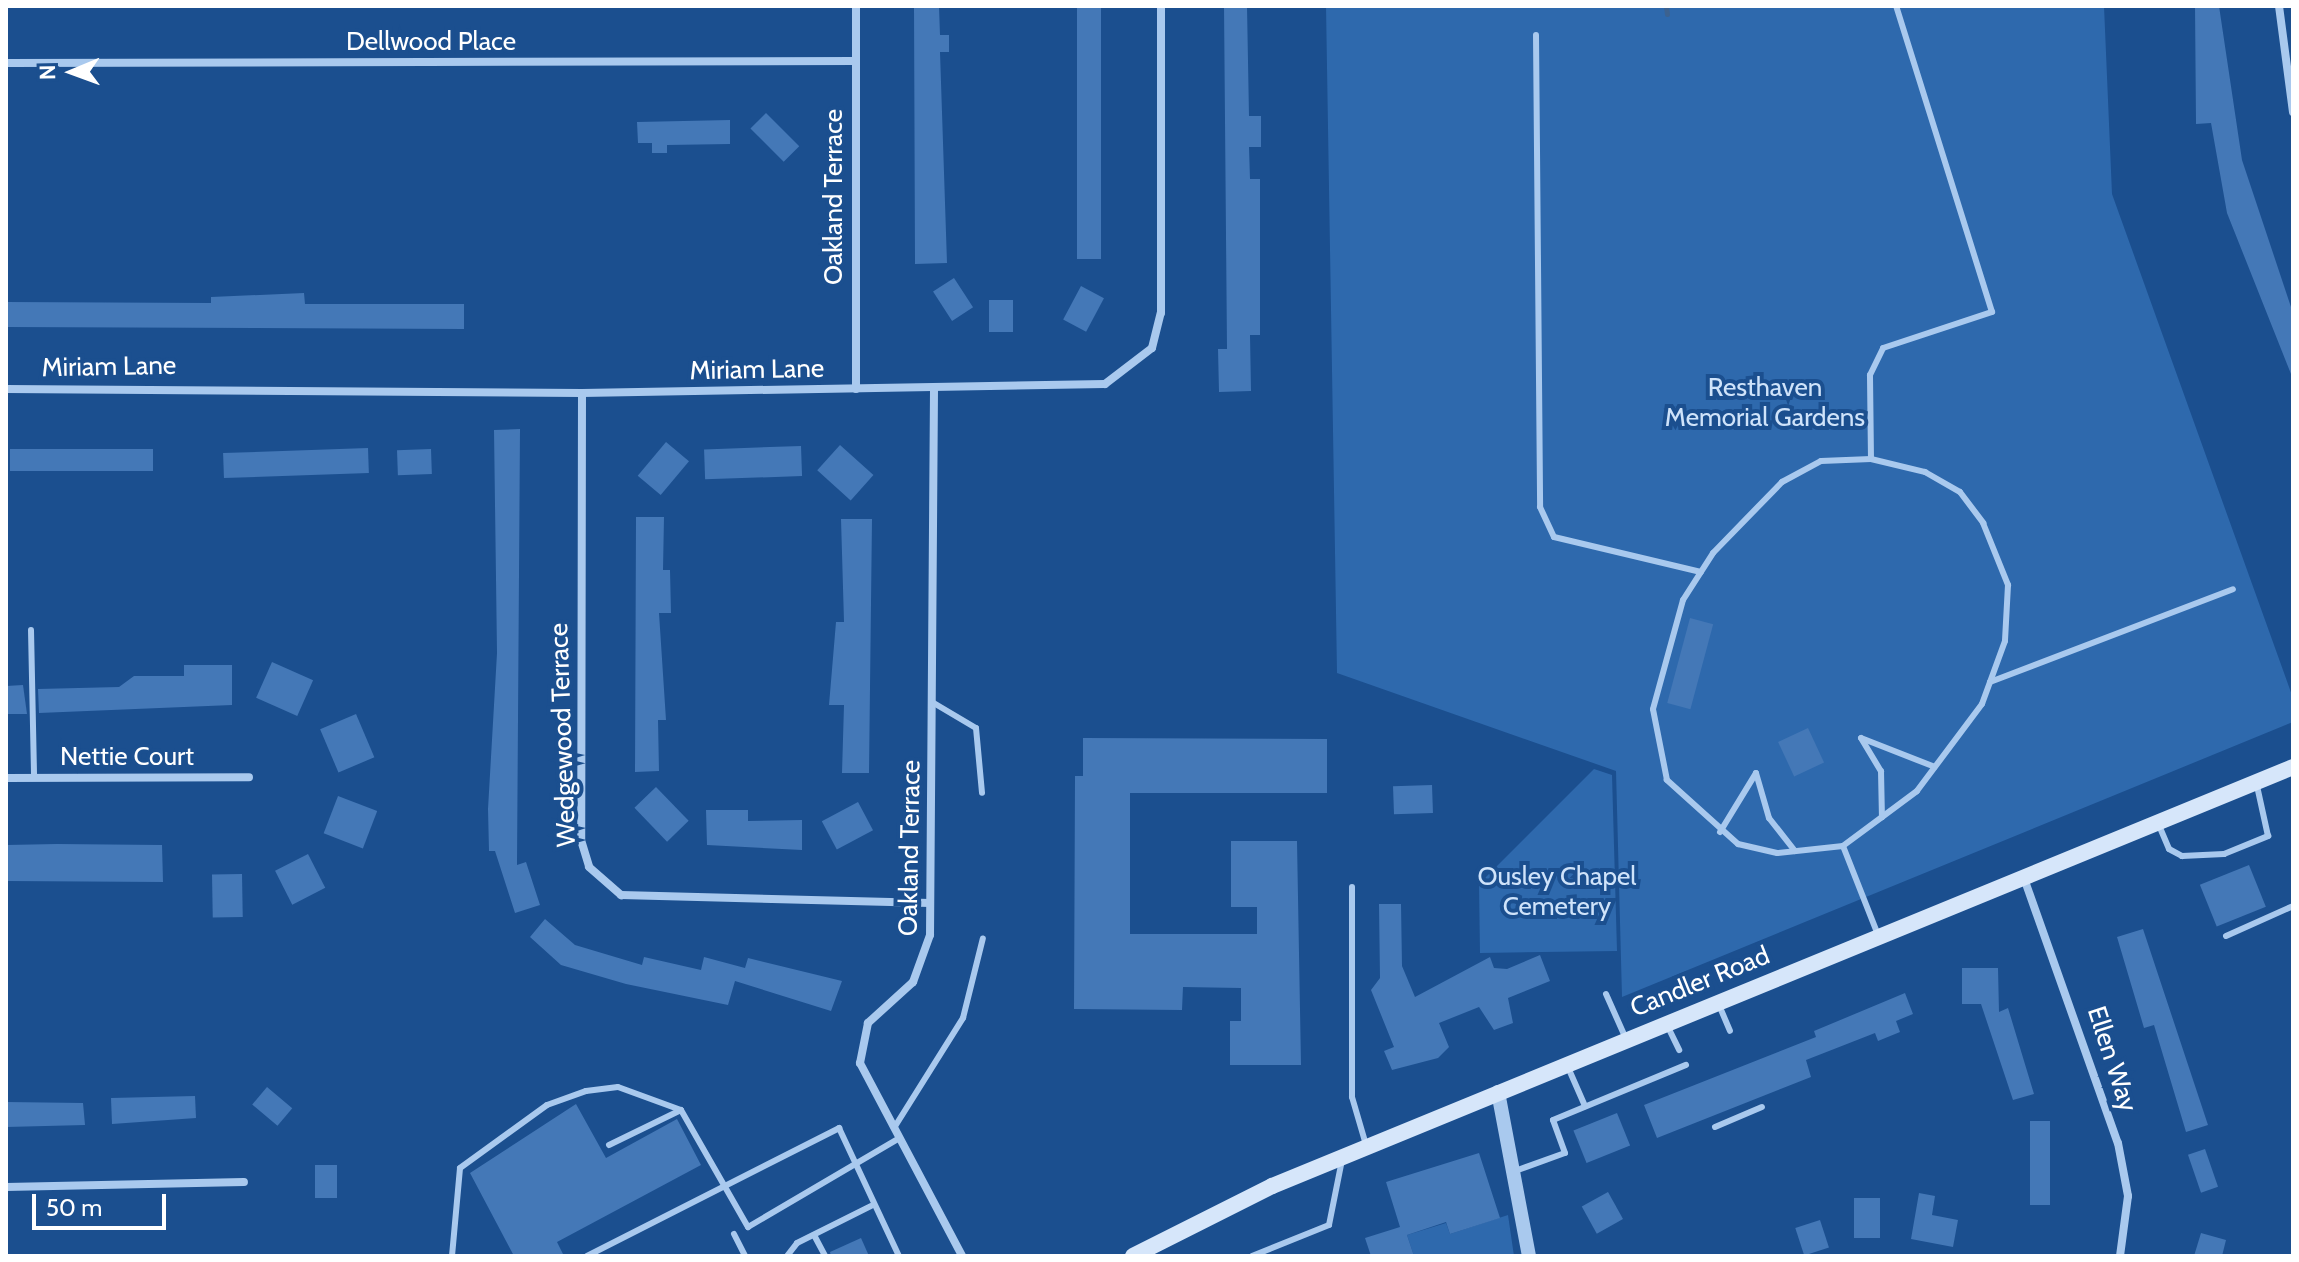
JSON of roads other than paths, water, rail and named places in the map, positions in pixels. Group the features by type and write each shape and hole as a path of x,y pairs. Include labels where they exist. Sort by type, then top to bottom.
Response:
{"main road":[{"name":"Candler Road","path":"1133,1256 1343,1156 1878,935 2025,881 2293,767"}],"street":[{"name":"Oakland Terrace","path":"856,6 856,389"},
{"name":"Miriam Lane","path":"6,389 582,393 1090,387 1130,370 1152,348 1163,265 1161,6"},
{"path":"2279,6 2293,112"},
{"name":"Dellwood Place","path":"6,63 855,61"},
{"name":"Oakland Terrace","path":"934,390 930,903 925,963 868,1023 860,1042 865,1078 962,1256"},
{"name":"Wedgewood Terrace","path":"582,393 581,840 589,867 604,887 621,895 930,903"},
{"name":"Nettie Court","path":"6,778 249,777"},
{"name":"Ellen Way","path":"2025,881 2118,1143 2128,1196 2120,1256"},
{"path":"1498,1092 1529,1256"},
{"path":"6,1187 244,1182"}],"lane":[{"path":"1871,459 1870,375 1883,348 1992,312 1896,6"},
{"path":"1536,35 1540,507 1554,537 1701,572"},
{"path":"1871,459 1925,472 1960,492 1983,523 2008,585 2005,641 1990,682 1935,767 1882,817 1843,846 1795,851 1738,844 1720,832 1667,780 1653,709 1683,600 1701,572 1782,482 1821,461 1871,459"},
{"path":"1990,682 2233,589"},
{"path":"31,630 34,778"},
{"path":"932,702 976,728 982,793"},
{"path":"1882,817 1881,771 1861,738 1935,767"},
{"path":"1720,832 1756,773 1769,818 1795,851"},
{"path":"2158,823 2169,849 2182,856 2224,854 2268,836 2256,782"},
{"path":"1843,846 1878,935"},
{"path":"1352,887 1352,1097 1367,1146"},
{"path":"2226,936 2293,906"},
{"path":"893,1129 963,1018 983,938"},
{"path":"1606,994 1626,1039"},
{"path":"1717,1001 1730,1031"},
{"path":"1666,1022 1679,1050"},
{"path":"1566,1063 1585,1106"},
{"path":"1512,1173 1565,1153 1553,1120 1686,1065"},
{"path":"452,1256 460,1168 547,1105 618,1087 681,1110 748,1227 863,1166 898,1139"},
{"path":"1715,1127 1762,1107"},
{"path":"609,1145 681,1110"},
{"path":"587,1256 723,1182 839,1128 863,1166 871,1206 899,1256"},
{"path":"1252,1256 1329,1225 1343,1156"},
{"path":"788,1256 814,1235 871,1206"},
{"path":"734,1234 745,1256"},
{"path":"814,1235 825,1256"}],"waterway":[{"path":"1666,6 1667,14"}],"park label":[{"name":"Resthaven Memorial Gardens","path":"1765,403"},
{"name":"Ousley Chapel Cemetery","path":"1557,892"}]}
